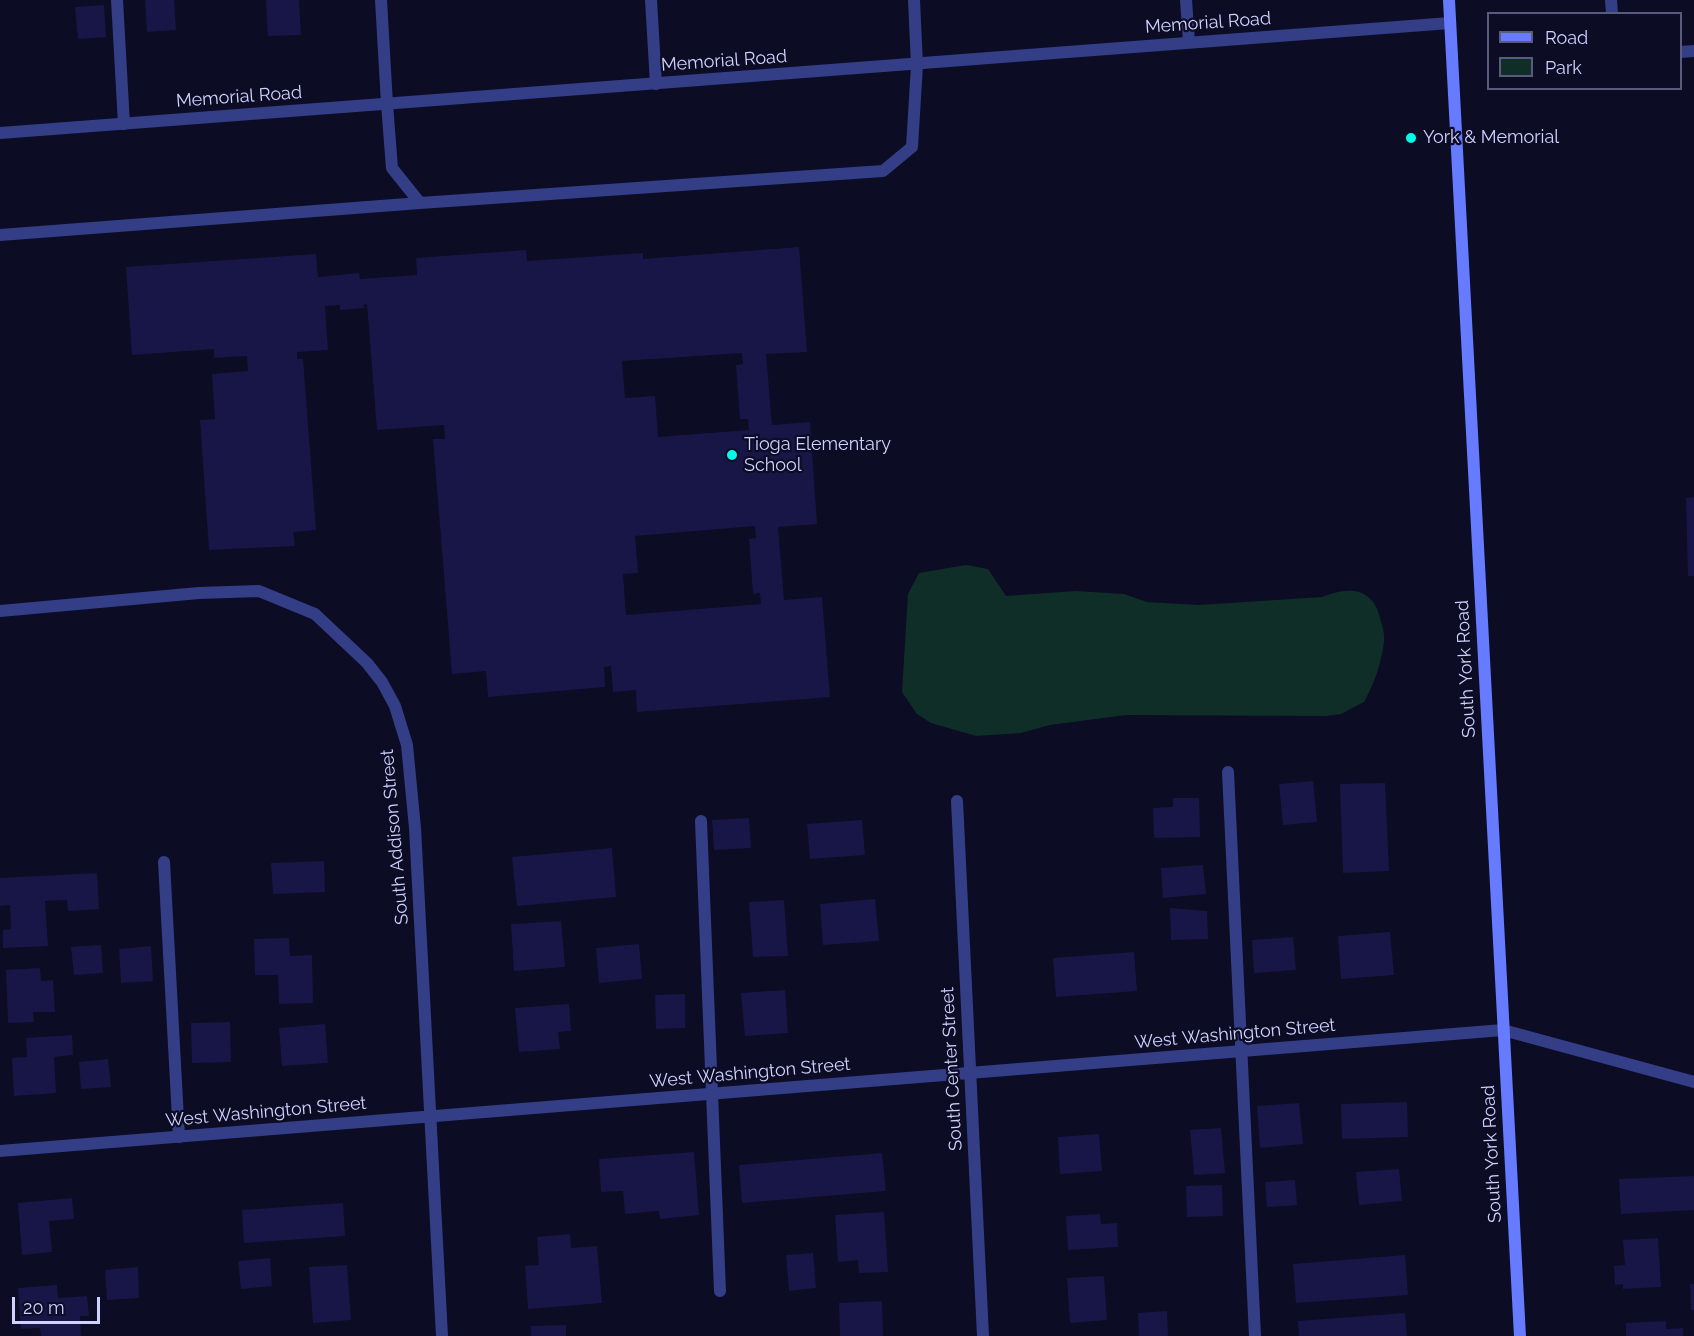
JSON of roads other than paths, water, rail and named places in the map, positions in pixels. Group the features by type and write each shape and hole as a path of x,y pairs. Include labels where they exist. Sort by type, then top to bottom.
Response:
{"main road":[{"name":"South York Road","path":"1449,0 1520,1336"}],"street":[{"path":"117,0 124,124"},
{"path":"381,0 392,168 420,203"},
{"path":"651,0 656,84"},
{"path":"0,235 883,171 912,147 917,65 914,0"},
{"path":"1186,0 1189,42"},
{"name":"Memorial Road","path":"0,133 1450,23"},
{"name":"South Addison Street","path":"0,611 200,593 259,591 315,614 366,663 382,682 395,706 407,744 415,828 442,1336"},
{"path":"1228,772 1255,1336"},
{"name":"South Center Street","path":"957,801 983,1336"},
{"path":"701,821 720,1291"},
{"path":"164,862 179,1137"},
{"name":"West Washington Street","path":"0,1151 1503,1030 1694,1082"}],"place":[{"name":"York & Memorial","path":"1411,138"},
{"name":"Tioga Elementary School","path":"732,455"}]}
